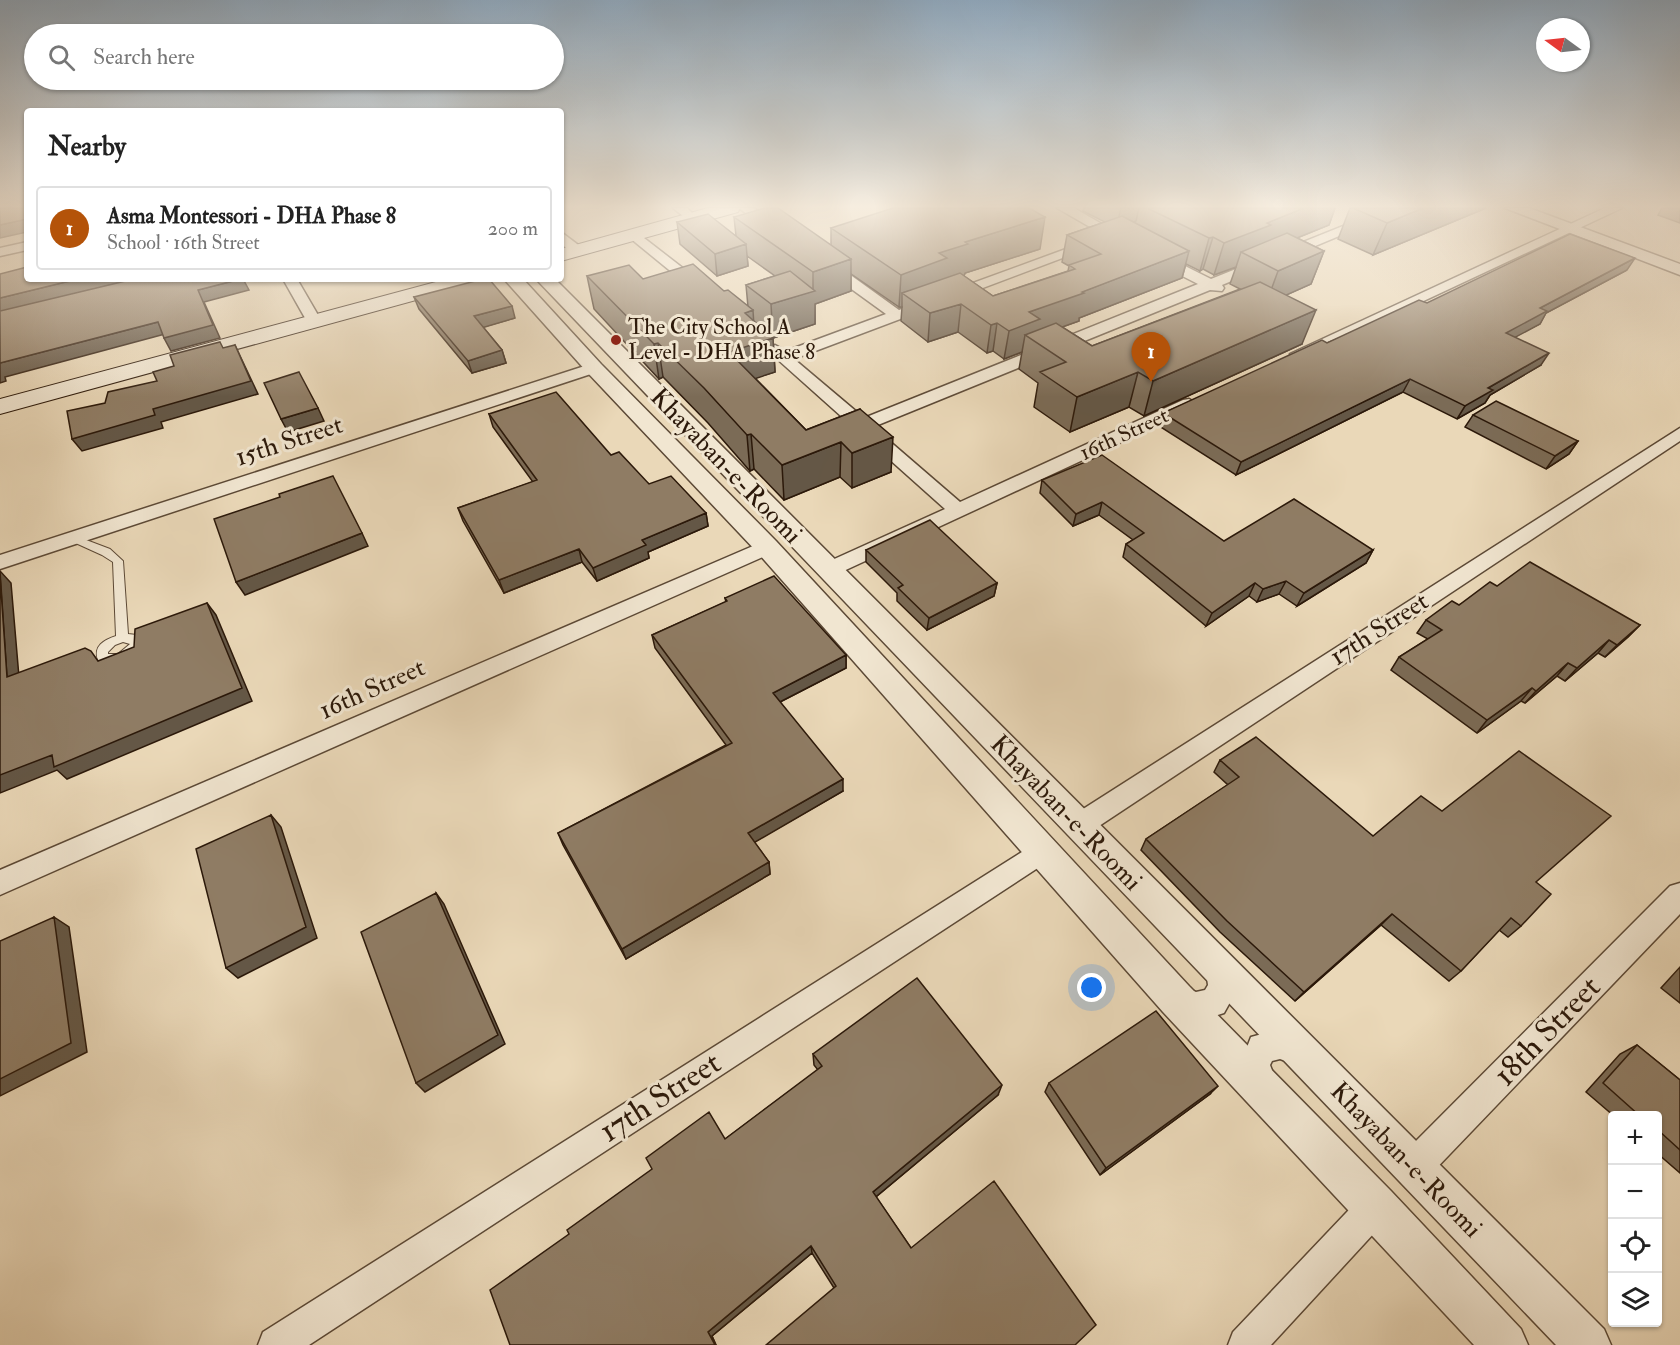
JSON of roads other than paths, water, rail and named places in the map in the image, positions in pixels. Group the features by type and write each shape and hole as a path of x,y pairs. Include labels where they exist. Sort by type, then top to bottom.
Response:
{"main road":[{"path":"0,407 457,282"}],"street":[{"path":"678,271 714,300"},
{"path":"837,271 898,316"},
{"path":"784,357 1021,271"},
{"path":"1184,271 1230,295"},
{"path":"862,425 1242,271"},
{"path":"1280,363 1481,271"},
{"path":"292,282 314,322"},
{"name":"Khayaban-e-Roomi","path":"516,282 594,368 767,547 1044,850 1176,999 1376,1206 1504,1345"},
{"name":"Khayaban-e-Roomi","path":"548,282 1588,1345"},
{"path":"1302,332 1322,343"},
{"path":"767,343 958,510"},
{"name":"15th Street","path":"0,562 594,368"},
{"name":"16th Street","path":"828,570 1204,397"},
{"name":"17th Street","path":"1078,826 1680,433"},
{"name":"16th Street","path":"0,883 767,547"},
{"name":"17th Street","path":"276,1345 1044,850"},
{"name":"18th Street","path":"1414,1167 1680,895"},
{"path":"1176,999 1196,1007 1214,1003 1223,988 1220,970"},
{"path":"1269,1095 1261,1085 1255,1065 1262,1048 1280,1044 1301,1052"},
{"path":"1246,1345 1376,1206"}],"lane":[{"path":"73,538 106,552 118,561 122,638"}],"place":[{"name":"The City School A Level - DHA Phase 8","path":"616,340"},
{"name":"Asma Montessori - DHA Phase 8","path":"1151,382"}]}
